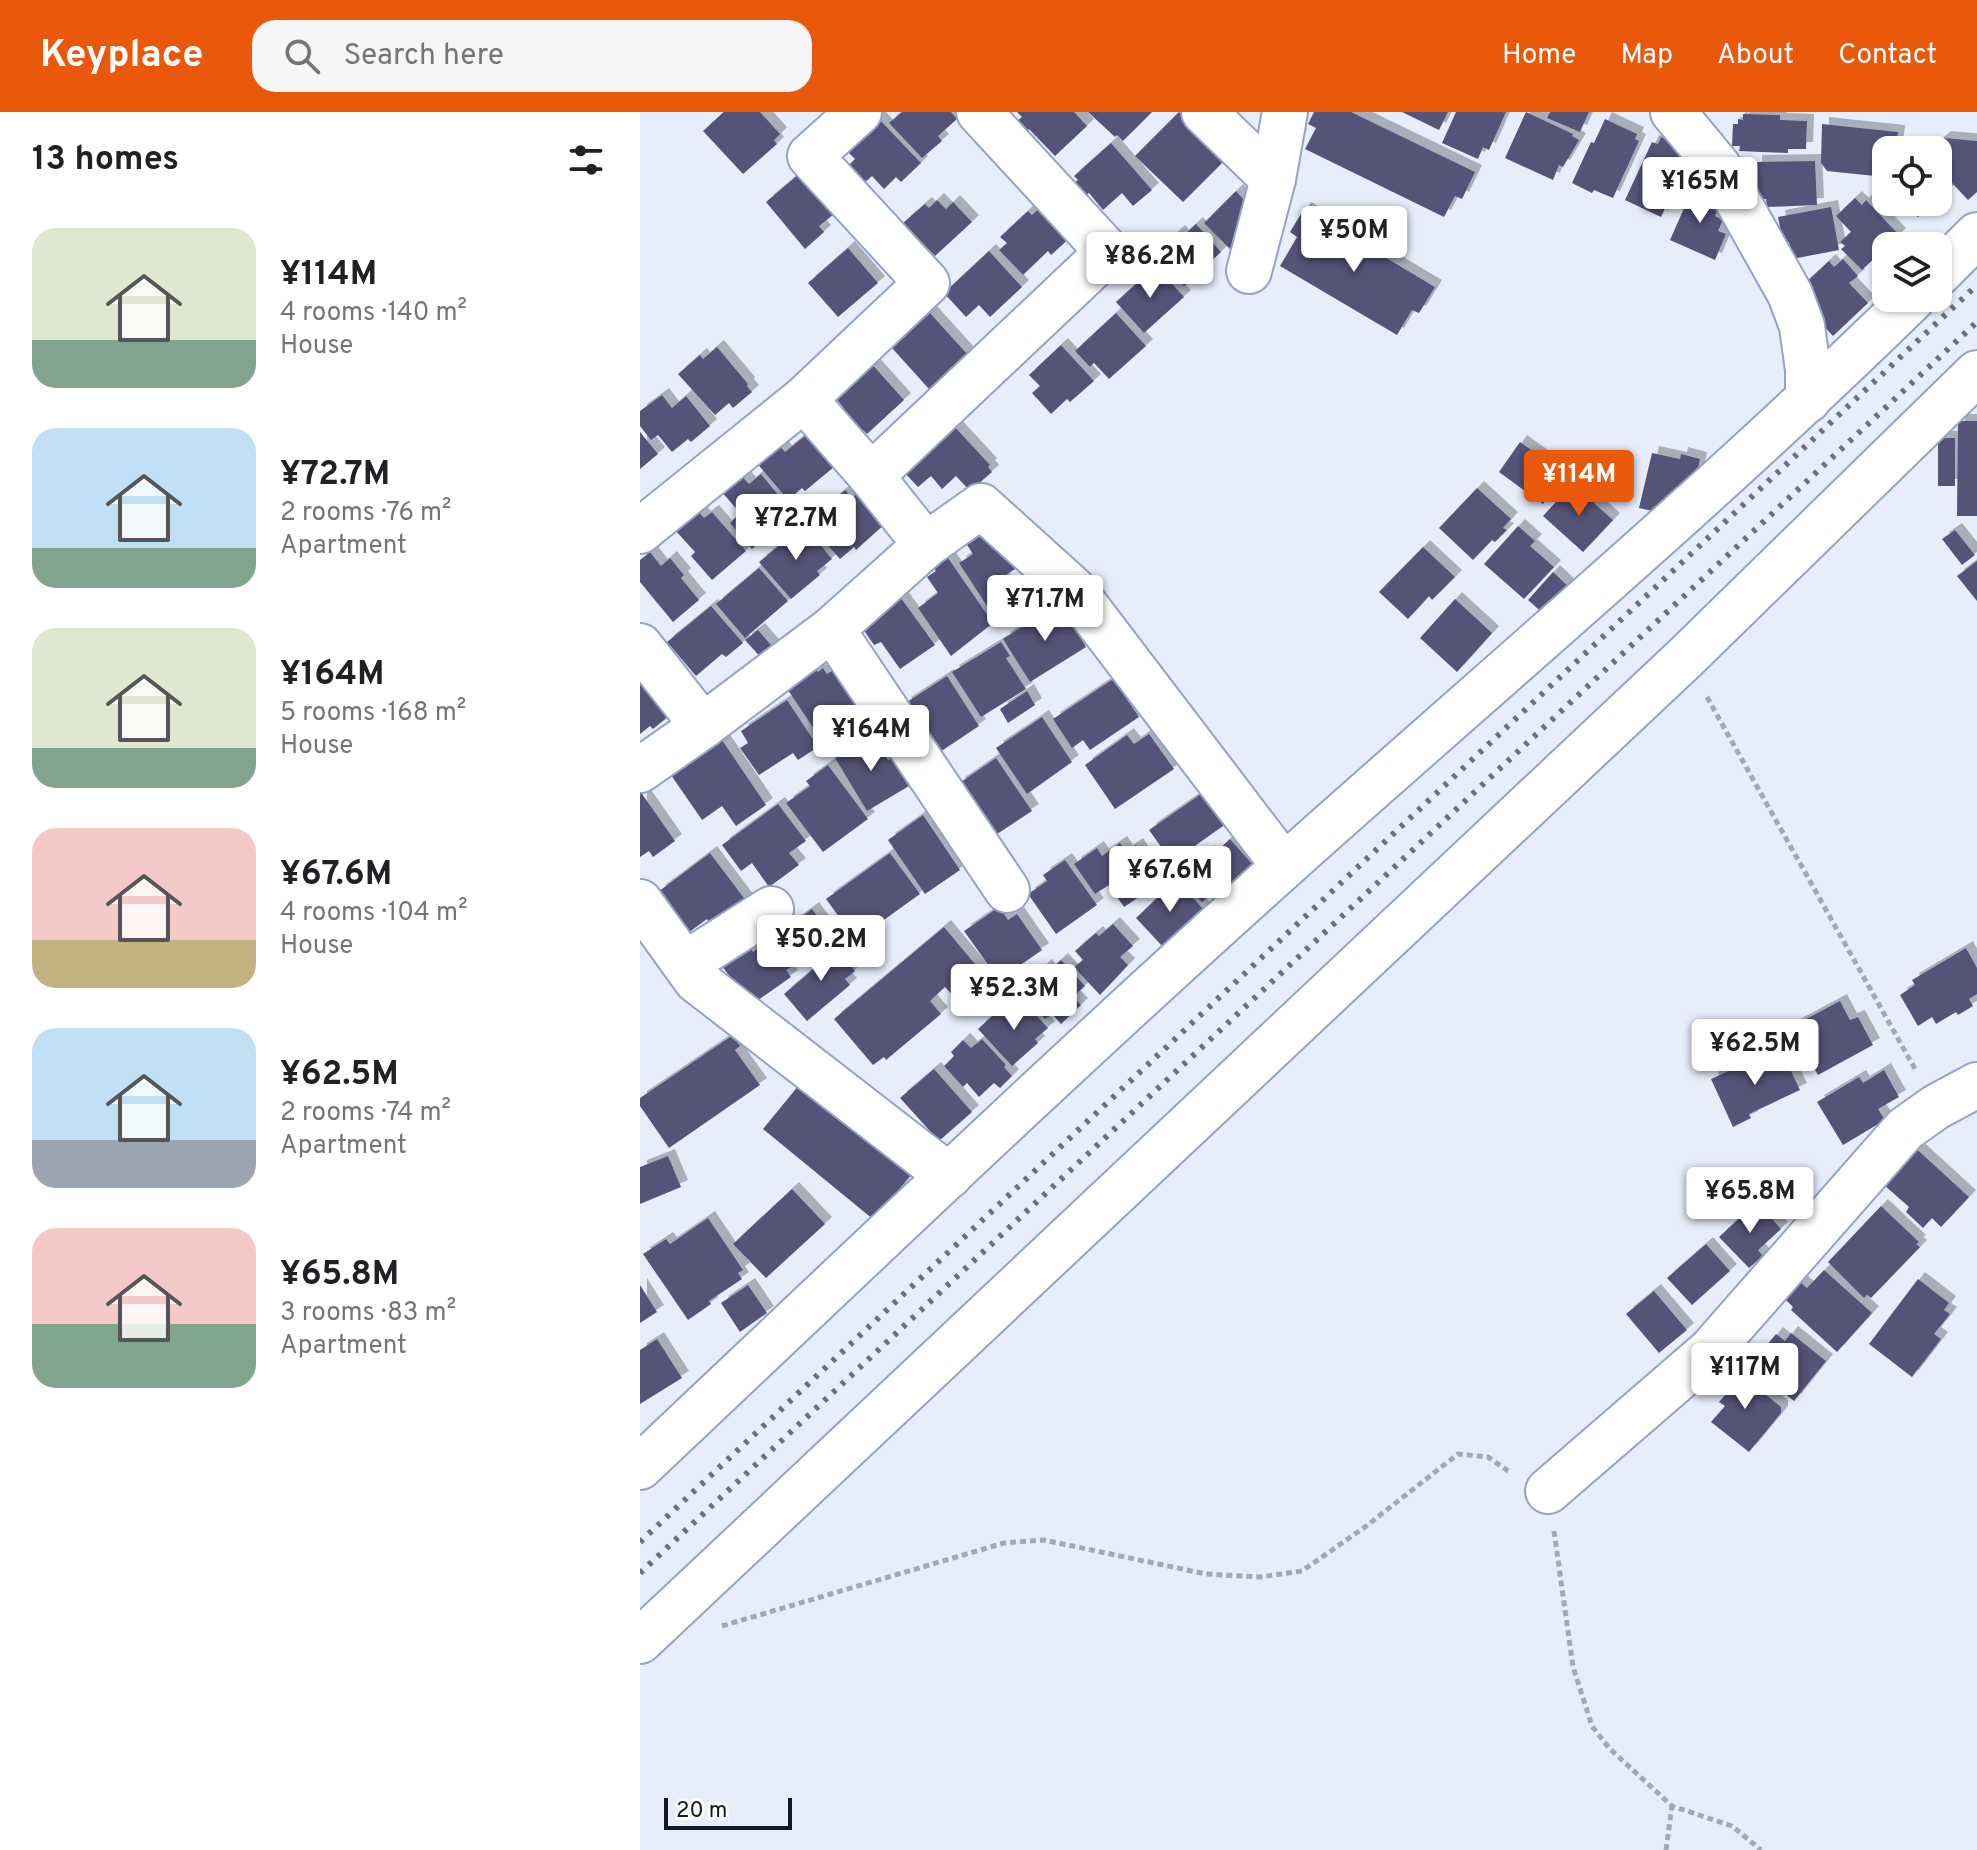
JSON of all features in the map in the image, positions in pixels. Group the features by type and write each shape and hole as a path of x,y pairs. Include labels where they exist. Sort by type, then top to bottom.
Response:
{"street":[{"path":"640,531 804,399 927,283 810,156 859,112"},
{"path":"871,476 1108,252 979,112"},
{"path":"1204,112 1273,179"},
{"path":"1249,271 1273,179 1285,112"},
{"path":"1673,112 1718,166 1790,294 1802,326 1808,370 1808,400"},
{"path":"1952,260 1977,235"},
{"path":"640,1467 1284,866 1808,400 1899,312"},
{"path":"640,1641 1685,658 1977,373"},
{"path":"804,399 926,545"},
{"path":"640,770 832,629 926,545 981,506 1073,589 1284,866"},
{"path":"832,629 1007,890"},
{"path":"640,646 703,726"},
{"path":"640,902 696,980 949,1176"},
{"path":"685,964 771,909"},
{"path":"1548,1491 1710,1351 1905,1129 1936,1107 1977,1085"}],"path":[{"path":"1685,658 1936,1107"},
{"path":"716,1627 1004,1543 1044,1540 1206,1574 1260,1577 1302,1571 1365,1527 1458,1454 1488,1457 1516,1476 1548,1491 1573,1667 1592,1726 1609,1748 1672,1806 1732,1826 1761,1850"},
{"path":"1666,1850 1672,1806"}],"building":[{"path":"724,112 760,112 780,134 774,140 777,144 743,174 703,131"},
{"path":"902,112 951,112 957,119 938,136 942,141 922,158 889,123"},
{"path":"1017,112 1074,112 1087,126 1055,156 1029,129 1026,132 1016,122 1022,117"},
{"path":"1088,112 1152,112 1123,141"},
{"path":"1179,112 1227,158 1183,202 1135,156"},
{"path":"1314,112 1351,112 1475,172 1462,199 1455,196 1444,217 1305,149 1316,128 1308,124"},
{"path":"1402,112 1448,112 1439,130"},
{"path":"1456,112 1506,112 1489,150 1483,147 1478,159 1442,143"},
{"path":"1526,112 1573,134 1579,140 1563,167 1559,165 1553,180 1505,158"},
{"path":"1550,112 1589,112 1580,132 1547,118"},
{"path":"1743,114 1780,115 1780,120 1807,121 1806,149 1788,149 1788,153 1739,151 1740,146 1732,146 1733,124 1738,124 1738,119 1743,120"},
{"path":"877,117 921,163 901,182 896,177 884,189 872,176 863,184 847,167 855,159 844,148"},
{"path":"1605,119 1637,134 1635,139 1639,141 1613,198 1594,190 1592,193 1572,183"},
{"path":"1822,124 1898,132 1898,136 1872,136 1872,176 1827,171 1821,163"},
{"path":"1661,137 1688,150 1669,190 1673,192 1661,217 1625,200 1652,142 1658,144"},
{"path":"1952,139 1977,141 1977,192 1968,200 1952,183"},
{"path":"1111,143 1152,190 1133,206 1122,193 1103,210 1089,193 1082,198 1071,185 1078,180 1074,176"},
{"path":"1815,161 1817,205 1767,207 1766,199 1759,199 1755,162"},
{"path":"805,169 815,193 833,215 819,226 824,232 805,249 766,202"},
{"path":"1693,188 1722,201 1715,216 1723,220 1718,231 1726,234 1715,260 1670,240"},
{"path":"1236,191 1246,202 1235,254 1204,223"},
{"path":"1855,198 1862,205 1866,200 1872,206 1872,216 1881,216 1896,232 1872,232 1872,261 1862,270 1841,249 1845,246 1840,242 1851,232 1836,216"},
{"path":"937,200 946,209 953,202 972,222 935,256 903,223 925,204 929,208"},
{"path":"1042,206 1071,237 1051,255 1048,251 1023,275 999,250 1007,243 1000,237 1028,211 1032,215"},
{"path":"1831,207 1839,250 1792,259 1789,242 1783,243 1778,217"},
{"path":"1304,209 1435,287 1419,313 1412,310 1397,335 1280,266 1297,237 1290,232"},
{"path":"1196,224 1221,252 1184,286 1154,254 1178,232 1182,237"},
{"path":"848,248 878,283 838,317 808,283"},
{"path":"989,251 1022,287 990,317 979,305 966,317 944,293"},
{"path":"1843,259 1858,276 1849,283 1868,303 1833,336 1817,319 1822,314 1810,302 1803,285 1829,261 1834,267"},
{"path":"1156,266 1184,297 1144,333 1116,302"},
{"path":"930,313 968,355 929,389 892,348"},
{"path":"1116,313 1146,346 1109,379 1094,363 1090,367 1075,351"},
{"path":"1061,345 1094,381 1051,414 1032,393 1040,386 1029,375"},
{"path":"717,347 752,392 733,408 729,403 715,415 678,374 700,355 703,359"},
{"path":"870,362 904,400 867,434 863,430 856,437 835,414 843,407 833,395"},
{"path":"662,395 672,408 686,396 710,426 691,442 688,439 672,452 658,435 651,440 640,426 640,411"},
{"path":"1958,421 1977,421 1977,516 1957,516"},
{"path":"953,425 990,465 988,467 992,472 970,491 956,476 942,489 931,476 918,487 903,471"},
{"path":"640,432 658,454 640,469"},
{"path":"806,435 834,467 805,491 802,488 788,500 756,462 777,443 785,452"},
{"path":"1938,438 1955,438 1955,486 1938,486"},
{"path":"1520,442 1565,474 1543,504 1499,472"},
{"path":"1652,453 1680,459 1681,454 1700,459 1697,474 1657,512 1639,508"},
{"path":"761,474 793,513 752,549 730,523 740,513 721,491 741,475 749,484"},
{"path":"1585,486 1598,498 1594,503 1613,520 1583,552 1543,516 1566,491 1574,498"},
{"path":"1477,488 1511,519 1503,528 1507,530 1495,542 1492,540 1473,560 1439,528"},
{"path":"845,490 852,498 859,492 886,523 856,550 854,547 840,559 808,523"},
{"path":"698,511 704,518 712,512 746,551 712,580 691,556 695,552 675,530"},
{"path":"804,525 832,559 817,571 820,575 791,599 759,562"},
{"path":"1518,526 1535,541 1530,546 1554,567 1524,599 1484,564"},
{"path":"990,530 1020,566 1001,578 1007,587 1033,570 1043,586 1018,602 1010,590 987,606 959,563 973,554 967,545"},
{"path":"1955,530 1975,555 1962,565 1942,539"},
{"path":"1423,547 1455,577 1432,600 1429,596 1408,619 1379,592"},
{"path":"650,552 661,566 670,558 699,600 673,622 640,582 640,560"},
{"path":"948,558 993,623 951,656 918,608 938,593 927,577 936,571 934,567"},
{"path":"1977,561 1977,601 1957,576"},
{"path":"759,568 788,601 745,638 716,604"},
{"path":"1553,572 1571,589 1546,616 1528,600"},
{"path":"901,598 935,645 900,669 881,642 874,645 861,626"},
{"path":"1455,599 1492,633 1457,672 1420,638"},
{"path":"1059,603 1086,647 1030,682 1003,639"},
{"path":"711,606 743,643 726,657 722,654 696,676 667,642"},
{"path":"758,630 777,652 765,662 745,640"},
{"path":"1001,642 1010,656 1006,658 1026,689 981,717 952,672"},
{"path":"813,665 818,672 823,668 827,674 832,671 858,710 839,723 836,718 816,732 784,684"},
{"path":"947,676 979,726 937,754 904,704"},
{"path":"1113,679 1139,717 1090,750 1083,740 1072,748 1053,719"},
{"path":"640,682 669,716 653,729 650,726 640,734"},
{"path":"1027,691 1035,705 1008,723 1000,709"},
{"path":"787,700 818,747 798,760 793,753 759,775 740,748 748,743 741,731"},
{"path":"1042,717 1072,762 1027,794 996,748"},
{"path":"1149,734 1174,769 1115,809 1085,765 1127,735 1134,744"},
{"path":"873,735 909,786 867,811 835,758"},
{"path":"722,740 766,805 736,826 722,806 702,820 671,775"},
{"path":"996,758 1032,811 994,836 958,784"},
{"path":"828,765 868,819 823,852 786,803 810,786 806,781"},
{"path":"1211,787 1233,819 1172,862 1149,830"},
{"path":"640,791 675,841 653,857 649,851 640,857"},
{"path":"778,804 806,841 789,853 799,865 769,887 752,863 741,871 722,845"},
{"path":"923,815 960,870 925,894 888,840"},
{"path":"1230,839 1253,865 1222,893 1217,888 1202,902 1179,877 1208,852 1212,856"},
{"path":"1120,843 1126,852 1136,845 1161,882 1124,907 1109,885 1095,894 1074,864 1097,848 1102,856"},
{"path":"710,853 747,902 722,920 718,916 710,923 707,919 688,933 658,892"},
{"path":"890,853 920,894 856,940 826,899"},
{"path":"1065,860 1097,905 1056,934 1028,894 1047,881 1043,875"},
{"path":"1176,880 1204,910 1164,948 1136,918"},
{"path":"999,907 1008,920 1017,914 1042,950 999,980 964,931"},
{"path":"812,909 832,936 804,955 785,929"},
{"path":"1113,924 1133,946 1120,957 1128,965 1100,995 1074,967 1083,960 1075,951 1096,933 1099,936"},
{"path":"944,927 985,976 957,1000 945,987 930,1001 941,1014 886,1060 884,1057 873,1065 834,1019"},
{"path":"778,933 799,962 786,970 791,977 751,1005 722,966 750,947 753,952"},
{"path":"833,944 855,971 845,979 850,985 807,1021 784,994 817,966 812,961"},
{"path":"1966,948 1977,968 1977,994 1969,999 1973,1006 1936,1024 1932,1017 1918,1026 1900,995 1915,985 1912,980"},
{"path":"1061,960 1085,986 1073,997 1081,1005 1061,1024 1052,1014 1045,1019 1018,991 1045,966 1049,971"},
{"path":"1023,1001 1048,1028 1035,1039 1038,1043 1012,1066 978,1029 1000,1009 1007,1017"},
{"path":"1840,1001 1850,1020 1858,1017 1873,1045 1818,1075 1791,1027"},
{"path":"733,1035 740,1046 735,1050 760,1085 669,1148 640,1106 640,1098"},
{"path":"982,1039 1012,1076 1000,1088 994,1083 979,1097 967,1083 963,1087 944,1066 954,1056 951,1052 963,1040 971,1048"},
{"path":"1782,1052 1800,1090 1749,1114 1751,1118 1733,1127 1711,1079 1739,1066 1741,1071"},
{"path":"934,1069 972,1112 939,1141 900,1098"},
{"path":"1884,1070 1899,1097 1878,1109 1885,1120 1843,1145 1817,1102 1859,1077 1863,1083"},
{"path":"799,1085 910,1176 874,1220 763,1129"},
{"path":"1910,1143 1969,1197 1941,1227 1932,1218 1923,1228 1906,1212 1909,1207 1884,1185"},
{"path":"668,1156 681,1187 640,1204 640,1167"},
{"path":"792,1189 825,1224 766,1278 733,1244"},
{"path":"1757,1202 1781,1229 1758,1250 1763,1256 1749,1268 1719,1237"},
{"path":"1881,1206 1919,1242 1916,1244 1920,1247 1871,1298 1867,1295 1864,1298 1828,1262"},
{"path":"708,1218 743,1270 738,1273 742,1279 709,1301 711,1304 688,1320 643,1254 666,1239 670,1244"},
{"path":"1706,1244 1730,1271 1692,1305 1667,1278"},
{"path":"1824,1270 1872,1313 1837,1352 1791,1310 1793,1307 1785,1299 1800,1282 1807,1288"},
{"path":"1918,1279 1949,1303 1944,1310 1950,1314 1934,1334 1941,1339 1912,1377 1869,1344"},
{"path":"640,1285 657,1312 640,1323"},
{"path":"748,1285 767,1313 740,1332 721,1303"},
{"path":"1654,1291 1687,1330 1659,1353 1626,1314"},
{"path":"1791,1333 1826,1361 1794,1401 1756,1371 1760,1366 1754,1361 1776,1334 1785,1341"},
{"path":"657,1339 682,1378 640,1404 640,1350"},
{"path":"1732,1367 1781,1407 1781,1413 1749,1452 1711,1422 1725,1406 1719,1402 1728,1392 1718,1384"}],"railway":[{"path":"640,1542 1977,285"},
{"path":"640,1573 1977,322"}]}
